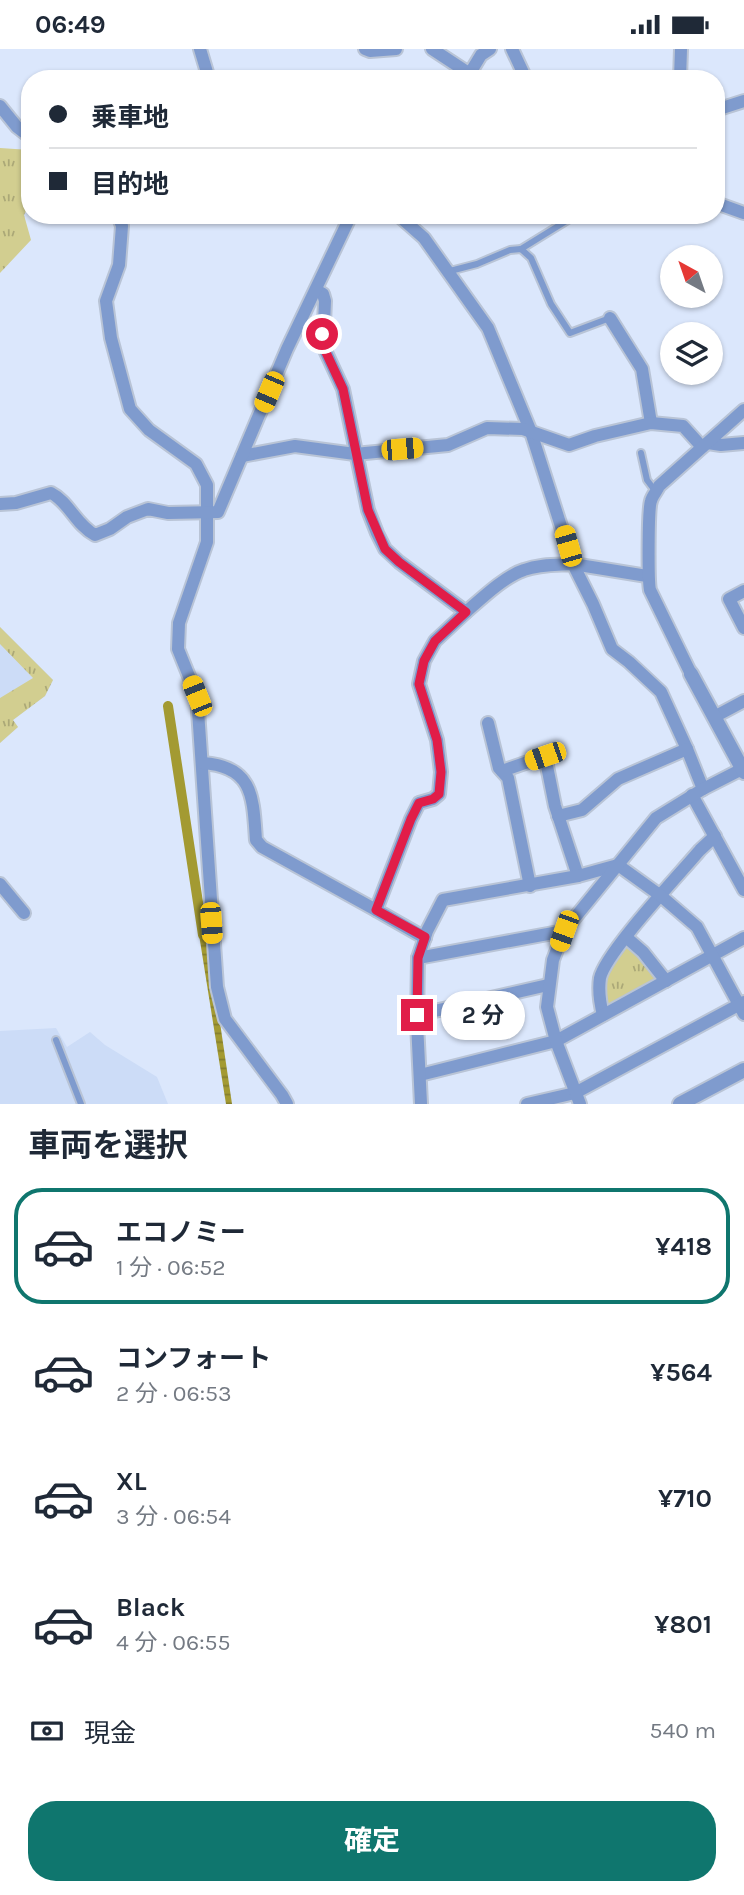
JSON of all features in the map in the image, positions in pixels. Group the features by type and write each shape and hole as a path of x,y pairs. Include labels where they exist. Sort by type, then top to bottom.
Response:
{"street":[{"path":"200,49 205,70"},
{"path":"365,49 396,49"},
{"path":"432,49 460,70"},
{"path":"472,70 481,55 490,49"},
{"path":"512,49 522,70"},
{"path":"680,70 681,49"},
{"path":"725,107 744,101"},
{"path":"0,106 21,130"},
{"path":"725,206 744,213"},
{"path":"120,224 119,265 106,301 109,329 130,409 149,430 196,464 207,485 207,542 178,631 178,649 197,696 217,986 225,1019 286,1104"},
{"path":"0,504 16,503 51,493 58,496 84,529 95,535 148,509 169,513 218,512 287,349 347,224"},
{"path":"409,224 425,238 488,328 531,432 573,564 612,649 661,692 687,749 697,792 715,837 744,890"},
{"path":"316,290 323,294 325,301 323,346 343,389 368,510 385,549 466,612"},
{"path":"610,318 642,369 652,423"},
{"path":"577,1098 547,1007 548,985 564,931 656,818 697,792 743,769 691,674 650,590 647,576 650,563 650,501 659,486 744,410"},
{"path":"242,456 295,446 355,454 448,445 487,428 515,428 569,445 652,423 683,426 705,445 744,443"},
{"path":"376,910 419,803 439,794 441,772 437,740 419,684 424,661 435,641 484,596 522,570 546,565 573,564 647,576"},
{"path":"744,591 729,599 744,628"},
{"path":"714,717 744,701"},
{"path":"488,723 502,771 508,778 530,886"},
{"path":"558,816 582,810 618,779 687,749"},
{"path":"502,771 545,756 558,816 578,876"},
{"path":"202,763 226,769 245,781 252,794 256,840 262,847 425,937"},
{"path":"603,1016 599,998 601,976 612,956 661,896 715,837"},
{"path":"421,1104 417,1015 418,958 443,900 530,886 618,865"},
{"path":"527,1104 577,1098 742,1007 690,920 618,865"},
{"path":"0,884 24,913"},
{"path":"418,958 564,931"},
{"path":"627,938 643,952 666,981"},
{"path":"420,1075 556,1041 744,938"},
{"path":"417,1015 548,985"},
{"path":"680,1104 744,1070"}],"lane":[{"path":"450,271 477,264 510,250 521,249 561,224"},
{"path":"521,249 531,258 551,304 570,333 610,318"},
{"path":"641,453 647,480 656,492"},
{"path":"56,1040 81,1104"}],"shaded area":[{"path":"0,627 53,680 45,696 13,720 18,727 0,743"},
{"path":"205,921 232,1104 226,1104 197,922"},
{"path":"56,1028 67,1047 90,1032 105,1045 157,1077 168,1104 0,1104 0,1031"}],"green space":[{"path":"0,148 21,149 21,224 27,224 31,240 0,273"},
{"path":"0,627 53,680 45,696 13,720 18,727 0,743 0,698 33,678 0,644"},
{"path":"629,944 657,980 608,1008 604,1005 604,996 608,971 616,956"}],"waterway":[{"path":"168,706 203,935"}],"route":[{"path":"322,334 323,346 343,389 368,510 385,549 466,612 435,641 424,661 419,684 437,740 441,772 439,794 419,803 376,910 425,937 418,958 417,1015"}]}
